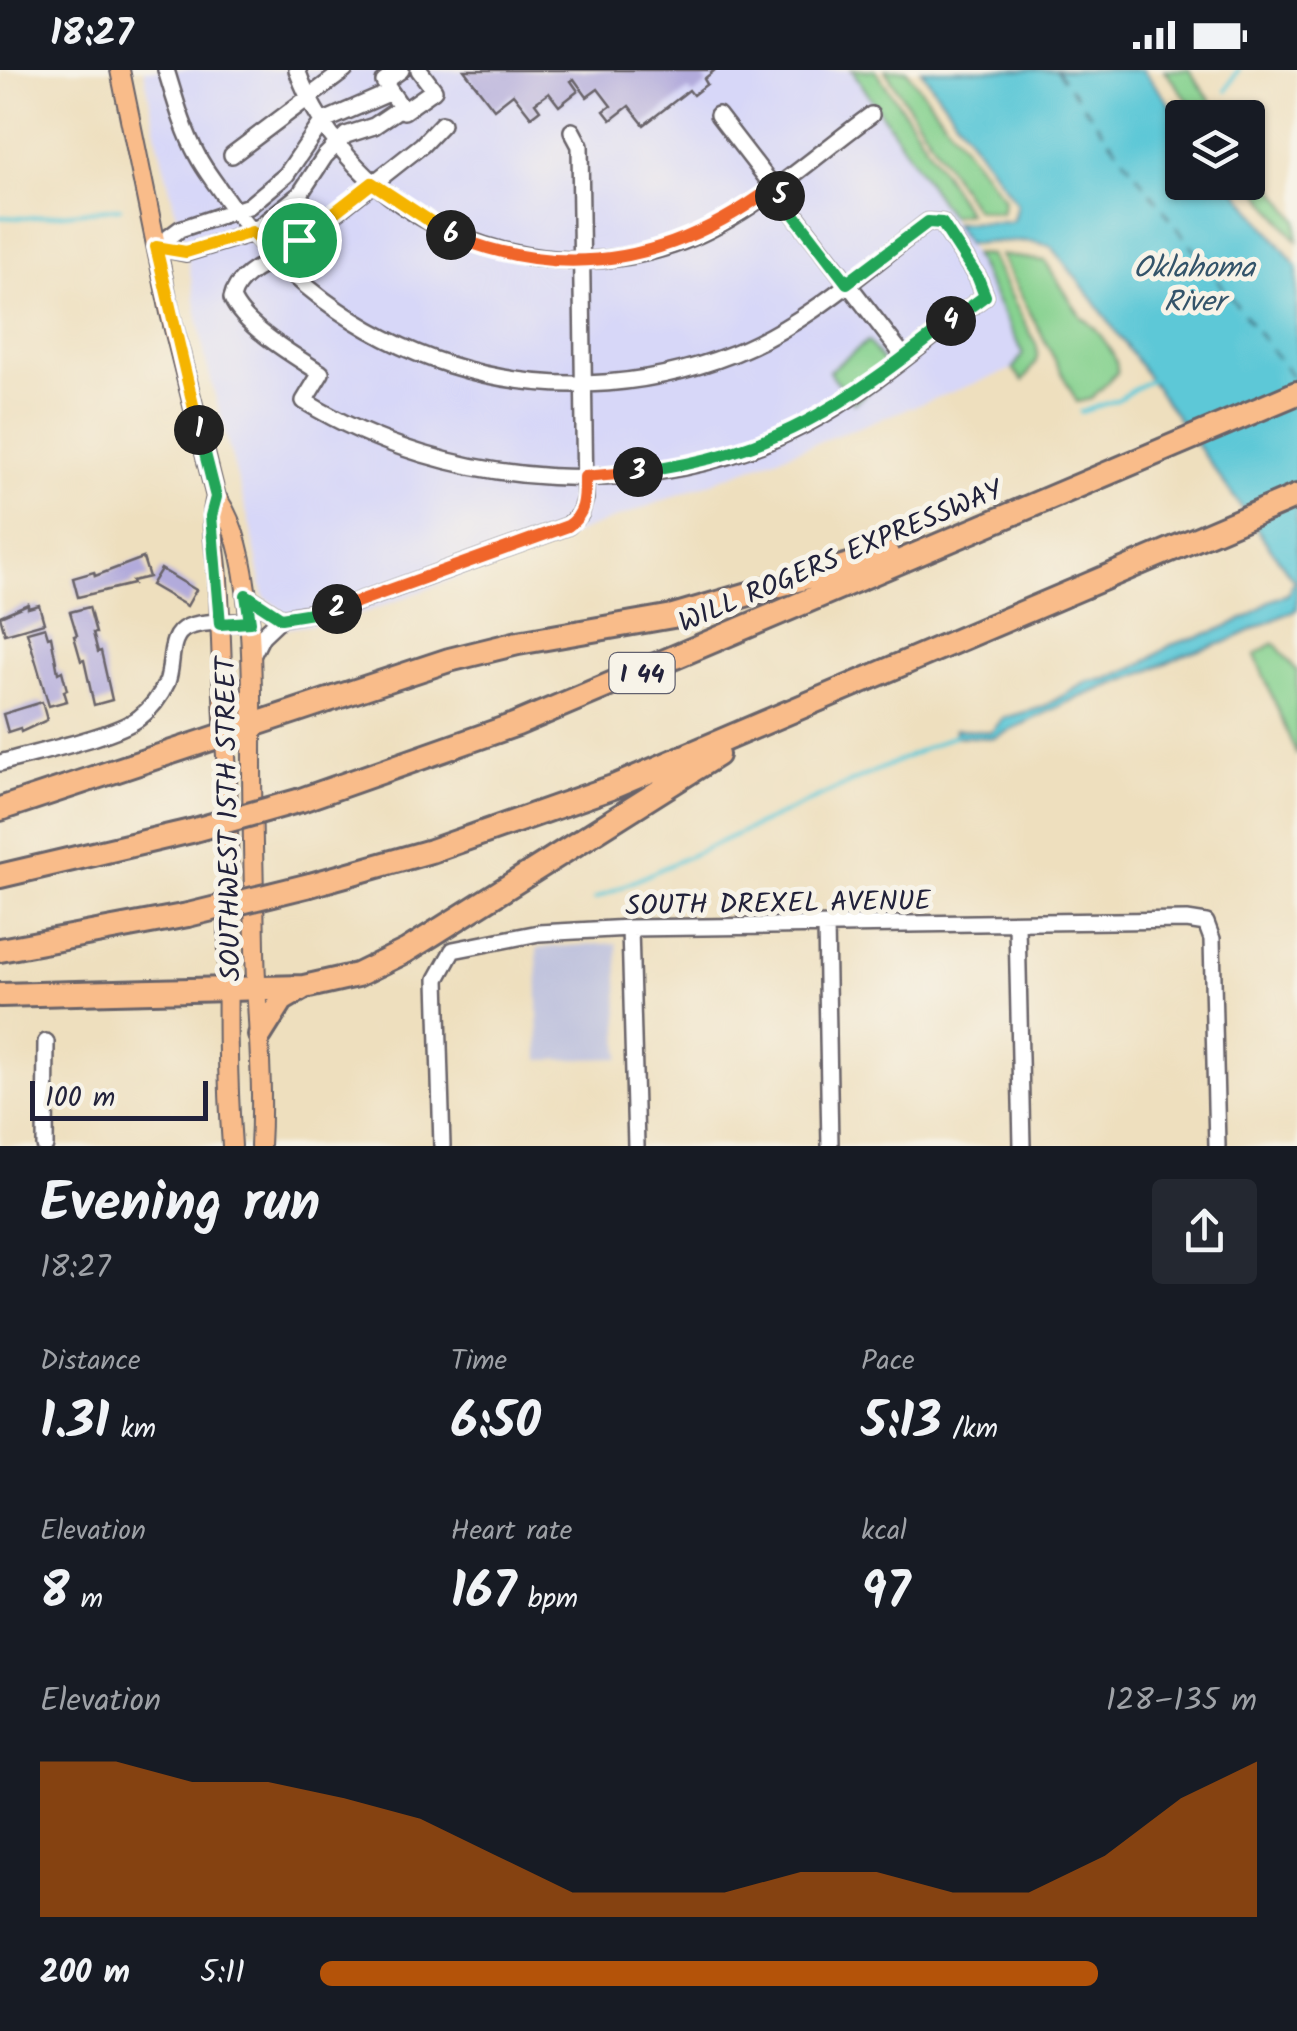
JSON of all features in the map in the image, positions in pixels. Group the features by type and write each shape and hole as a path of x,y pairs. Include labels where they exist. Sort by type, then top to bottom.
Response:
{"highway":[{"name":"WILL ROGERS EXPRESSWAY","path":"0,876 192,831 301,800 518,724 1297,393"},
{"path":"0,950 310,886 526,819 614,787 1297,496"},
{"path":"0,809 483,650 673,616 977,528"},
{"path":"0,995 227,992 331,984 358,975 395,958 762,724"},
{"path":"260,1035 282,1000 304,987"}],"main road":[{"name":"SOUTHWEST 15TH STREET","path":"120,70 156,247 216,497 227,512 250,622 262,1081 260,1146"},
{"name":"SOUTHWEST 15TH STREET","path":"216,497 211,516 224,734 232,1146"},
{"path":"229,1082 262,1081"}],"street":[{"path":"166,70 197,156 276,260 344,316 414,353 453,368 569,385 646,379 739,352 809,312 928,222 942,223 978,278 985,296 846,401 804,425 740,450 689,464 585,477 518,474 434,458 383,441 304,401 321,373 244,316 232,298 234,288 250,274 276,260 422,145 442,124"},
{"path":"297,70 307,98 322,122 372,183 453,236 482,247 582,260 618,258 673,245 721,222 871,115"},
{"path":"232,156 345,70"},
{"path":"401,70 384,82 404,111 434,90 419,70"},
{"path":"156,247 180,229 249,206 286,175 322,122 391,92"},
{"path":"156,247 186,252 252,232 300,194 324,156 346,135 374,126 402,107"},
{"path":"718,115 904,358"},
{"path":"252,656 262,636 281,618 343,608 576,520 584,504 585,477 580,146 572,132"},
{"path":"246,595 281,618"},
{"path":"0,763 137,720 164,689 178,634 190,626 250,622"},
{"name":"SOUTH DREXEL AVENUE","path":"442,1146 437,979 453,950 539,933 630,928 1186,920 1206,923 1214,961 1217,1146"},
{"path":"826,925 830,1146"},
{"path":"1016,925 1022,1146"},
{"path":"630,928 636,1146"},
{"path":"46,1042 46,1146"}],"shaded area":[{"path":"144,70 852,70 973,254 1023,354 1013,369 345,620 282,629 281,610 264,597 251,529 206,362 188,261"},
{"path":"617,943 620,1058 539,1060 537,948"}],"green space":[{"path":"852,70 875,70 968,213 950,216"},
{"path":"885,70 906,70 1004,199 1001,213 975,209"},
{"path":"1164,70 1189,70 1210,100 1188,100"},
{"path":"1265,177 1297,220 1297,241 1265,199"},
{"path":"973,254 990,255 1036,344 1036,359 1023,381 1013,369 1023,354"},
{"path":"1000,255 1045,261 1081,317 1111,350 1117,373 1091,399 1077,402"},
{"path":"868,341 892,373 854,403 829,371"},
{"path":"1274,643 1297,671 1297,756 1255,655"}],"water":[{"name":"Oklahoma River","path":"921,70 1143,70 1166,100 1165,200 1244,200 1297,267 1297,609 1226,642 1072,700 994,738 954,736 955,729 991,732 1004,718 1043,707 1089,681 1107,679 1142,664 1171,645 1250,616 1269,601 1288,594 1294,581 1052,247 1021,241 967,244 954,223 1009,222 1017,204"}],"building":[{"path":"464,70 715,70 704,79 707,84 693,95 689,90 644,125 629,106 611,120 604,111 611,106 598,89 587,97 574,79 571,81 578,91 559,106 549,93 535,103 540,110 531,117 513,94 494,109"},
{"path":"143,558 149,577 78,597 73,578 94,572 95,576"},
{"path":"161,569 196,590 187,606 151,585"},
{"path":"28,604 28,608 39,605 44,623 5,634 0,616"},
{"path":"89,607 112,700 94,705 70,612"},
{"path":"45,627 67,690 67,701 49,706 27,632"},
{"path":"42,702 47,720 21,732 20,728 8,732 3,714"}],"waterway":[{"path":"1226,91 1238,70"},
{"path":"0,217 120,208"},
{"path":"1081,412 1117,400 1153,378"},
{"path":"595,899 955,735"}],"ferry route":[{"path":"1056,70 1296,382"}],"route":[{"path":"372,183 453,236 482,247 570,260 618,258 673,245 699,234 773,187 847,283 928,222 936,221 942,223 978,278 985,296 877,380 804,425 719,458 585,477 584,504 568,526 343,608 281,618 246,595 250,622 220,624 211,516 216,497 156,247 186,252 252,232 276,260 299,240 372,183"}]}
